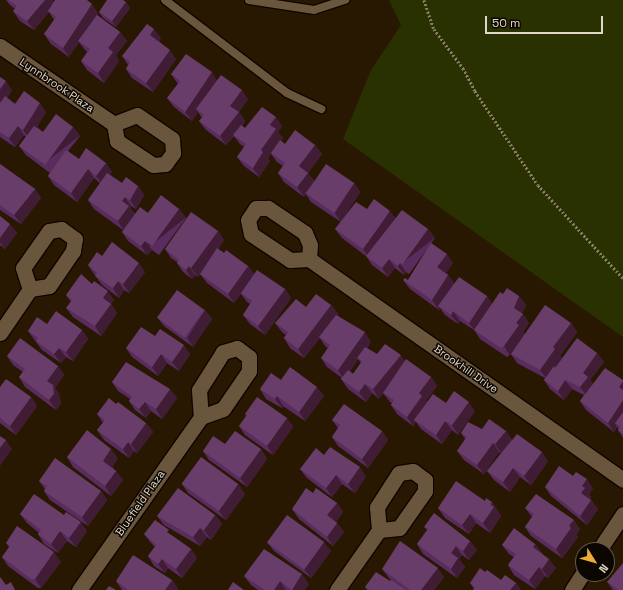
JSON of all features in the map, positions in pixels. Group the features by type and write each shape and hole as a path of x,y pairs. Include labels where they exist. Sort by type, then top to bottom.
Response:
{"street":[{"name":"Lynnbrook Plaza","path":"0,46 114,124"},
{"name":"Brookhill Drive","path":"309,259 623,480"},
{"path":"0,333 30,290"},
{"name":"Bluefield Plaza","path":"79,590 201,417"},
{"path":"604,542 623,514"},
{"path":"337,590 379,530"}],"lane":[{"path":"165,0 288,93 322,109"},
{"path":"249,0 314,10 345,0"}],"path":[{"path":"424,0 434,29 463,68 475,91 538,185 623,278"}],"green space":[{"path":"389,0 623,0 623,337 343,139 371,70 401,25"}],"building":[{"path":"8,0 45,0 27,21 13,11 17,6"},
{"path":"55,0 87,0 92,4 63,48 44,34 56,17 48,11"},
{"path":"107,0 123,0 126,2 112,21 99,12"},
{"path":"97,15 120,32 108,48 113,52 98,73 81,61 90,49 78,41"},
{"path":"147,24 154,29 150,35 170,50 146,83 126,69 130,62 122,56"},
{"path":"186,54 212,72 185,112 167,98 180,81 171,74"},
{"path":"221,75 242,90 230,106 239,112 220,136 199,121 204,115 196,109"},
{"path":"0,77 6,81 0,89"},
{"path":"24,91 40,103 23,130 18,126 9,138 0,132 0,103 5,96 15,104"},
{"path":"262,107 276,117 270,125 276,129 261,150 263,152 253,168 237,157 246,144 233,135 241,125 245,128"},
{"path":"56,114 73,127 45,165 19,146 34,126 43,132"},
{"path":"295,130 315,145 299,166 308,173 297,187 278,173 285,163 271,153 280,140 285,144"},
{"path":"86,148 106,163 96,176 88,169 71,193 48,176 66,150 79,159"},
{"path":"0,164 35,189 14,215 0,205"},
{"path":"326,164 354,183 334,213 306,194"},
{"path":"107,173 122,183 126,177 138,186 130,200 125,197 122,201 129,206 118,221 88,200"},
{"path":"161,195 179,209 152,246 145,241 141,246 122,232 140,207 148,213"},
{"path":"374,199 390,211 363,249 335,229 356,202 367,209"},
{"path":"402,210 428,229 402,265 400,263 398,266 389,259 382,268 366,256"},
{"path":"191,212 218,231 191,268 189,266 186,270 177,263 179,260 165,249"},
{"path":"0,216 10,224 0,238"},
{"path":"112,242 139,263 123,284 118,281 113,288 95,276 97,273 88,265 97,252 102,256"},
{"path":"431,243 447,254 437,267 448,275 432,300 403,280 405,278 408,280"},
{"path":"217,248 224,253 226,250 248,266 228,294 200,274"},
{"path":"257,270 285,289 258,326 243,315 252,301 241,293"},
{"path":"81,274 92,284 94,281 108,291 103,298 111,304 95,326 66,308 72,300 66,295"},
{"path":"459,277 487,296 469,323 453,311 451,315 438,306"},
{"path":"507,288 519,296 514,308 523,314 516,323 519,325 501,348 474,330 500,292 503,294"},
{"path":"177,290 205,310 185,337 157,318"},
{"path":"316,294 331,305 298,349 284,338 288,332 275,323 296,299 306,307"},
{"path":"545,305 571,323 553,347 555,349 540,370 511,354"},
{"path":"56,311 82,330 66,352 59,348 54,354 36,341 38,338 28,331 37,317 47,324"},
{"path":"336,315 365,332 338,370 321,358 330,345 319,337"},
{"path":"141,327 155,336 160,329 184,345 172,362 161,354 152,367 126,348"},
{"path":"20,338 58,366 47,381 53,385 54,394 49,400 19,377 25,369 7,356"},
{"path":"577,338 597,353 583,373 588,377 580,387 565,380 558,391 544,380 554,366 555,368"},
{"path":"385,344 401,355 373,389 365,384 359,392 341,379 348,370 353,374 362,361 357,358 365,347 377,354"},
{"path":"406,359 431,377 419,393 422,396 407,417 391,405 394,400 383,393"},
{"path":"126,362 170,389 156,409 145,402 139,409 129,401 132,397 112,382"},
{"path":"290,367 317,387 299,412 277,396 275,399 260,389 271,373 281,380"},
{"path":"605,368 623,380 619,387 623,390 623,400 608,423 580,401"},
{"path":"6,379 31,397 10,426 0,418 0,387"},
{"path":"454,391 469,402 452,425 445,421 436,435 414,420 433,394 446,403"},
{"path":"257,397 287,418 267,446 239,426 247,415 245,414"},
{"path":"109,398 116,404 118,402 146,423 131,444 128,442 123,449 97,430 105,420 97,414"},
{"path":"344,404 382,431 362,459 332,437 340,425 332,420"},
{"path":"623,412 623,434 618,430 620,427 615,423"},
{"path":"489,419 506,431 495,444 493,443 477,465 457,451 467,437 461,433 468,422 482,429"},
{"path":"87,430 111,449 103,461 116,471 105,486 67,457"},
{"path":"235,431 261,449 240,478 203,451 213,436 225,444"},
{"path":"517,434 542,452 524,476 513,468 503,482 487,471"},
{"path":"0,436 6,440 0,448"},
{"path":"330,447 360,467 348,484 336,475 326,488 300,469 316,448 324,455"},
{"path":"201,457 238,484 219,511 182,484"},
{"path":"55,458 101,491 82,517 44,491 47,486 39,481"},
{"path":"559,466 573,476 576,472 587,479 582,486 585,488 581,493 591,500 580,516 545,487"},
{"path":"456,481 485,501 486,498 492,502 490,504 494,507 483,523 470,514 462,525 438,508"},
{"path":"178,488 215,515 204,530 200,528 193,537 157,516"},
{"path":"306,488 313,493 316,488 337,503 327,515 337,523 327,537 292,509"},
{"path":"34,494 64,515 66,512 81,522 69,538 60,531 51,544 38,534 41,530 20,514"},
{"path":"536,494 574,520 569,526 571,528 556,549 525,527 534,514 525,508"},
{"path":"434,513 470,541 463,551 456,546 451,553 458,558 451,569 417,544 428,529 424,527"},
{"path":"287,515 324,542 304,570 267,543"},
{"path":"155,520 169,530 167,532 191,549 176,569 162,559 158,564 148,556 156,545 144,534"},
{"path":"17,526 54,552 35,579 31,579 2,557 10,546 6,543"},
{"path":"514,528 535,544 533,547 549,559 542,569 539,567 529,580 508,565 516,554 502,545"},
{"path":"400,541 438,568 421,590 410,590 382,569"},
{"path":"264,549 302,574 292,590 280,581 274,590 265,590 244,576"},
{"path":"133,555 172,580 165,590 128,590 116,581"},
{"path":"623,563 623,590 619,590 607,582 615,582 615,572"},
{"path":"480,568 485,572 487,570 501,580 505,575 516,583 510,590 473,590 475,587 470,583"},
{"path":"376,572 406,590 370,590 365,587"},
{"path":"0,577 6,585 11,582 15,590 0,590"},
{"path":"233,582 244,590 228,590"},
{"path":"109,586 116,590 106,590"}]}
